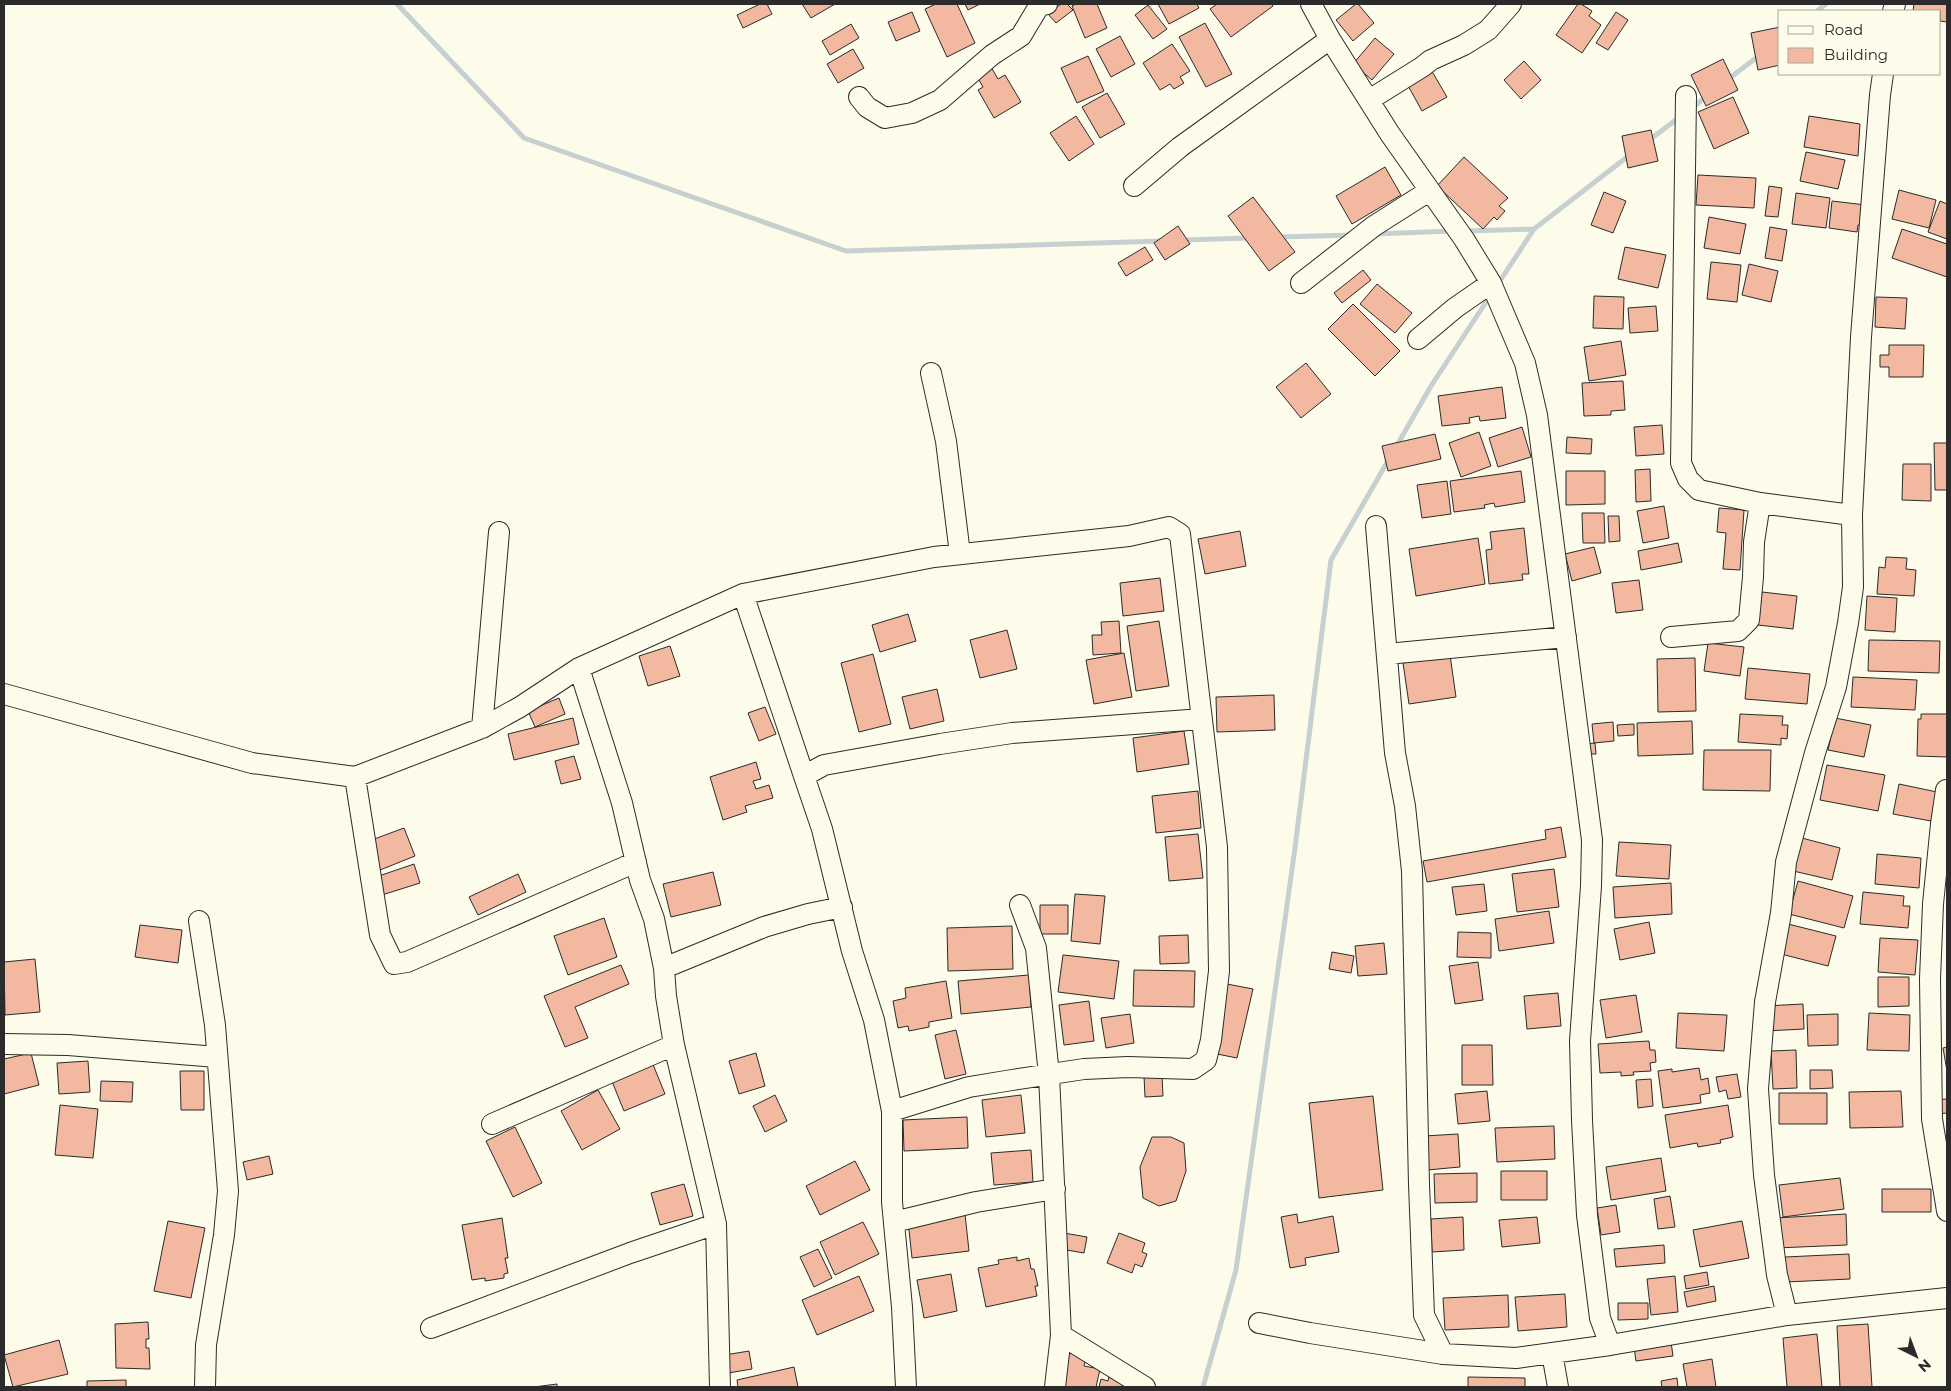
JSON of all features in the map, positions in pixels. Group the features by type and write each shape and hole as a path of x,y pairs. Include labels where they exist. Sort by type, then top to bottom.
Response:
{"street":[{"path":"858,97 867,106 885,118 912,113 940,100 992,54 1021,36 1039,6 1047,4"},
{"path":"1311,4 1330,39 1406,159 1464,239 1491,284 1526,363 1537,415 1592,840 1591,886 1580,1041 1582,1120 1586,1215 1600,1318 1610,1345"},
{"path":"1369,100 1431,60 1464,45 1488,30 1511,4"},
{"path":"1134,186 1180,147 1330,39"},
{"path":"1787,1315 1777,1275 1764,1175 1758,1089 1763,1021 1782,913 1786,862 1815,753 1836,687 1848,623 1852,587 1852,514 1861,337 1883,75"},
{"path":"1686,96 1682,463 1688,479 1699,490 1760,503 1852,514"},
{"path":"1301,283 1374,226 1429,190"},
{"path":"1418,339 1455,308 1491,284"},
{"path":"931,373 946,441 960,554"},
{"path":"1671,637 1738,631 1749,620 1754,542 1760,503"},
{"path":"1376,526 1395,753 1405,806 1412,871 1424,1315 1443,1354"},
{"path":"4,694 252,763 355,777 482,728 520,707 579,668 743,594 934,557 1129,536 1169,527 1180,534 1217,847 1219,971 1211,1040 1206,1060 1193,1069 1128,1067 1084,1070 969,1087 892,1112"},
{"path":"482,728 499,532"},
{"path":"743,594 822,829 852,951 874,1020 892,1112 892,1202 902,1307 906,1387"},
{"path":"1387,654 1566,637"},
{"path":"579,668 622,803 636,862 654,919 664,968 666,996 674,1044 716,1224 720,1387"},
{"path":"804,776 824,765 846,760 985,737 1202,719"},
{"path":"355,777 380,935 394,964 407,962 636,862"},
{"path":"1946,790 1940,824 1933,904 1930,979 1932,1119 1947,1211"},
{"path":"1020,905 1036,948 1049,1076 1061,1335 1055,1387"},
{"path":"664,968 764,927 808,914 842,907"},
{"path":"198,921 215,1025 228,1191 224,1235 206,1345 205,1387"},
{"path":"4,1044 68,1045 217,1057"},
{"path":"492,1124 674,1044"},
{"path":"894,1222 976,1202 1055,1189"},
{"path":"431,1328 630,1253 716,1224"},
{"path":"1259,1322 1310,1333 1443,1354 1516,1358 1610,1345 1787,1315 1947,1298"},
{"path":"1061,1335 1145,1387"},
{"path":"1552,1353 1558,1387"}],"building":[{"path":"760,4 767,4 772,14 743,28 737,15"},
{"path":"802,4 835,4 811,18"},
{"path":"936,4 957,4 975,43 947,57 925,9"},
{"path":"965,4 980,4 968,10"},
{"path":"1061,4 1067,4 1073,10 1056,23 1048,14"},
{"path":"1076,4 1097,4 1107,28 1085,38 1072,6"},
{"path":"1158,4 1197,4 1199,8 1169,24"},
{"path":"1217,4 1272,4 1273,6 1231,37 1210,9"},
{"path":"1356,4 1374,23 1353,41 1336,20"},
{"path":"1578,4 1592,11 1589,16 1601,25 1582,53 1556,35"},
{"path":"1914,4 1947,4 1947,22 1941,21 1941,10 1913,10"},
{"path":"1148,5 1167,29 1153,39 1135,15"},
{"path":"912,12 920,31 896,41 888,22"},
{"path":"1616,12 1628,20 1608,50 1596,43"},
{"path":"1205,23 1232,74 1206,87 1179,37"},
{"path":"851,24 859,38 830,55 822,41"},
{"path":"1778,27 1778,65 1758,70 1751,33"},
{"path":"1120,36 1135,64 1111,77 1096,49"},
{"path":"1375,38 1394,54 1372,80 1353,64"},
{"path":"1172,44 1190,71 1180,77 1184,83 1174,89 1170,84 1160,90 1143,63"},
{"path":"853,49 864,68 838,83 827,64"},
{"path":"1088,56 1104,91 1077,103 1061,68"},
{"path":"1723,59 1738,90 1706,106 1691,75"},
{"path":"1524,61 1541,80 1521,99 1504,80"},
{"path":"991,67 998,79 1005,75 1021,102 994,118 978,90 983,87 976,75"},
{"path":"1430,68 1447,97 1422,111 1406,82"},
{"path":"1107,93 1125,124 1100,138 1082,107"},
{"path":"1733,97 1749,133 1714,149 1698,112"},
{"path":"1076,116 1094,144 1069,161 1050,133"},
{"path":"1809,116 1860,124 1858,156 1804,147"},
{"path":"1651,130 1658,161 1628,168 1622,136"},
{"path":"1806,152 1845,160 1838,189 1800,181"},
{"path":"1464,157 1508,198 1499,206 1505,211 1497,220 1494,217 1483,229 1437,186"},
{"path":"1385,167 1401,195 1352,224 1336,196"},
{"path":"1698,175 1756,178 1754,208 1696,205"},
{"path":"1769,186 1782,188 1778,217 1765,216"},
{"path":"1899,190 1936,200 1929,228 1892,219"},
{"path":"1604,192 1626,201 1613,233 1591,225"},
{"path":"1796,193 1830,198 1826,228 1792,224"},
{"path":"1253,197 1295,252 1269,271 1228,216"},
{"path":"1832,201 1866,205 1863,225 1858,225 1857,232 1829,228"},
{"path":"1940,201 1947,204 1947,239 1928,232"},
{"path":"1709,217 1746,224 1740,254 1704,248"},
{"path":"1178,226 1190,244 1165,260 1154,243"},
{"path":"1770,227 1787,230 1782,261 1765,258"},
{"path":"1902,229 1947,244 1947,277 1892,258"},
{"path":"1145,247 1153,260 1126,276 1118,263"},
{"path":"1625,247 1666,255 1658,288 1618,279"},
{"path":"1711,262 1741,265 1737,302 1707,299"},
{"path":"1749,264 1778,271 1771,302 1742,295"},
{"path":"1363,270 1371,280 1342,303 1334,293"},
{"path":"1377,284 1412,313 1395,333 1360,304"},
{"path":"1594,296 1624,297 1623,329 1593,328"},
{"path":"1876,297 1907,298 1905,329 1875,327"},
{"path":"1353,304 1400,351 1375,376 1328,329"},
{"path":"1656,306 1658,331 1630,333 1628,308"},
{"path":"1621,341 1626,375 1589,381 1584,347"},
{"path":"1889,345 1924,345 1923,377 1889,377 1889,367 1880,367 1880,355 1889,355"},
{"path":"1306,363 1331,394 1301,418 1276,387"},
{"path":"1623,381 1625,410 1611,411 1611,415 1584,416 1582,383"},
{"path":"1502,387 1506,418 1480,421 1479,416 1469,418 1470,423 1442,426 1438,396"},
{"path":"1662,425 1664,454 1636,456 1634,427"},
{"path":"1522,427 1531,457 1498,467 1489,438"},
{"path":"1479,432 1491,466 1461,477 1449,443"},
{"path":"1435,434 1441,459 1388,471 1382,446"},
{"path":"1567,437 1592,439 1591,454 1566,453"},
{"path":"1934,443 1947,443 1947,490 1935,490"},
{"path":"1903,464 1931,464 1931,501 1902,500"},
{"path":"1650,469 1651,501 1636,502 1635,470"},
{"path":"1521,471 1525,502 1495,507 1494,503 1484,505 1485,508 1454,512 1450,481"},
{"path":"1566,471 1605,471 1605,504 1566,505"},
{"path":"1447,481 1451,514 1422,518 1417,485"},
{"path":"1664,506 1669,538 1643,543 1637,511"},
{"path":"1719,508 1744,510 1740,570 1723,569 1726,533 1717,532"},
{"path":"1582,513 1604,513 1605,543 1583,543"},
{"path":"1608,516 1619,516 1620,541 1609,542"},
{"path":"1524,528 1529,574 1522,574 1523,580 1489,584 1486,550 1492,549 1490,532"},
{"path":"1240,531 1246,566 1205,574 1198,539"},
{"path":"1478,538 1485,584 1416,596 1409,549"},
{"path":"1678,543 1682,562 1641,570 1638,551"},
{"path":"1594,547 1601,573 1572,581 1565,554"},
{"path":"1886,557 1907,558 1906,569 1916,570 1914,596 1877,594 1879,567 1885,568"},
{"path":"1160,578 1164,611 1123,616 1120,583"},
{"path":"1639,580 1643,610 1616,613 1612,583"},
{"path":"1762,592 1797,596 1793,629 1758,625"},
{"path":"1867,596 1897,598 1895,632 1865,630"},
{"path":"908,614 916,641 880,652 872,625"},
{"path":"1119,621 1121,653 1093,655 1092,635 1102,635 1101,622"},
{"path":"1159,621 1169,686 1136,691 1127,626"},
{"path":"1007,630 1017,669 980,678 970,640"},
{"path":"1869,640 1940,641 1939,673 1868,671"},
{"path":"1708,643 1744,647 1740,676 1704,671"},
{"path":"670,646 680,676 648,686 639,656"},
{"path":"1124,653 1132,697 1094,704 1086,660"},
{"path":"873,654 891,724 859,732 841,663"},
{"path":"1450,655 1456,697 1409,704 1403,663"},
{"path":"1695,658 1696,711 1658,712 1657,659"},
{"path":"1748,668 1810,674 1807,704 1745,699"},
{"path":"1853,677 1917,680 1915,710 1851,707"},
{"path":"937,689 944,721 910,729 902,697"},
{"path":"1274,695 1275,730 1217,732 1216,697"},
{"path":"559,698 565,714 535,727 528,711"},
{"path":"765,707 776,734 759,741 748,713"},
{"path":"1740,714 1783,716 1782,725 1788,725 1787,739 1781,738 1781,745 1738,742"},
{"path":"1921,714 1947,714 1947,757 1917,756 1918,719 1921,719"},
{"path":"573,718 579,744 514,760 508,734"},
{"path":"1835,718 1871,725 1864,757 1828,750"},
{"path":"1692,721 1693,754 1638,756 1637,723"},
{"path":"1613,722 1614,741 1594,743 1592,724"},
{"path":"1634,724 1634,735 1618,736 1617,725"},
{"path":"1184,731 1189,764 1137,772 1133,738"},
{"path":"1595,743 1596,754 1586,754 1586,744"},
{"path":"1704,750 1771,750 1770,791 1703,790"},
{"path":"574,756 581,779 561,784 555,761"},
{"path":"756,762 761,779 753,781 756,789 769,785 773,798 745,806 747,812 723,820 710,777"},
{"path":"1827,765 1885,775 1878,811 1820,800"},
{"path":"1899,784 1937,792 1931,821 1893,814"},
{"path":"1198,791 1201,828 1156,833 1152,796"},
{"path":"1561,827 1566,857 1427,882 1423,861 1546,839 1545,830"},
{"path":"404,828 415,856 380,870 369,841"},
{"path":"1198,834 1203,878 1169,881 1165,837"},
{"path":"1798,837 1840,848 1832,880 1789,870"},
{"path":"1619,842 1671,845 1669,879 1616,876"},
{"path":"1877,854 1921,858 1919,888 1875,884"},
{"path":"414,864 420,883 382,895 376,877"},
{"path":"1554,869 1559,907 1517,912 1512,874"},
{"path":"713,872 721,905 671,917 663,884"},
{"path":"518,874 526,892 478,915 469,897"},
{"path":"1798,881 1853,896 1844,928 1789,914"},
{"path":"1671,883 1672,914 1615,918 1613,887"},
{"path":"1484,884 1487,911 1456,915 1452,887"},
{"path":"1863,892 1904,896 1903,906 1910,906 1908,928 1860,924"},
{"path":"1075,894 1105,896 1100,944 1071,941"},
{"path":"1040,905 1068,905 1068,934 1040,934"},
{"path":"1549,911 1554,943 1499,951 1495,919"},
{"path":"604,918 617,957 568,975 554,936"},
{"path":"1649,922 1655,953 1620,960 1614,929"},
{"path":"1784,923 1836,936 1828,966 1777,953"},
{"path":"140,925 182,930 178,963 135,957"},
{"path":"1012,926 1013,969 948,971 947,928"},
{"path":"1458,932 1491,933 1491,958 1457,957"},
{"path":"1188,935 1189,963 1160,964 1159,936"},
{"path":"1880,938 1918,940 1915,975 1878,972"},
{"path":"1384,943 1387,974 1358,976 1355,946"},
{"path":"1332,952 1354,956 1351,973 1329,969"},
{"path":"1063,955 1119,961 1114,999 1058,992"},
{"path":"35,959 40,1012 5,1015 4,962"},
{"path":"1478,962 1483,1000 1455,1004 1449,966"},
{"path":"621,965 629,984 575,1007 588,1038 565,1047 544,996"},
{"path":"1134,970 1195,971 1194,1007 1133,1006"},
{"path":"1029,975 1031,1007 961,1014 958,981"},
{"path":"1878,977 1909,977 1909,1006 1878,1007"},
{"path":"946,981 952,1018 929,1022 929,1027 909,1031 908,1026 898,1028 893,1001 906,998 905,988"},
{"path":"1227,984 1253,989 1237,1058 1212,1053"},
{"path":"1558,993 1561,1026 1527,1029 1524,996"},
{"path":"1636,995 1642,1032 1606,1038 1600,1000"},
{"path":"1089,1001 1094,1041 1064,1045 1059,1005"},
{"path":"1803,1004 1804,1029 1766,1031 1765,1006"},
{"path":"1678,1013 1727,1015 1724,1051 1676,1048"},
{"path":"1869,1013 1910,1015 1909,1051 1867,1050"},
{"path":"1130,1014 1134,1043 1106,1048 1101,1018"},
{"path":"1838,1014 1838,1045 1808,1046 1807,1015"},
{"path":"956,1030 966,1074 945,1079 935,1035"},
{"path":"1649,1041 1650,1050 1655,1050 1656,1062 1650,1063 1651,1071 1633,1072 1634,1075 1621,1076 1621,1072 1600,1073 1598,1044"},
{"path":"1462,1045 1492,1045 1493,1085 1462,1085"},
{"path":"1947,1047 1947,1071 1943,1048"},
{"path":"1796,1050 1797,1088 1773,1089 1771,1051"},
{"path":"31,1053 39,1085 4,1094 4,1059"},
{"path":"756,1053 765,1086 739,1094 729,1061"},
{"path":"88,1061 90,1092 59,1094 57,1063"},
{"path":"652,1062 665,1094 624,1111 611,1079"},
{"path":"1699,1068 1701,1080 1708,1078 1710,1093 1700,1095 1701,1103 1663,1108 1658,1071 1672,1069 1672,1072"},
{"path":"1810,1070 1832,1070 1833,1088 1810,1089"},
{"path":"180,1071 204,1071 204,1110 181,1110"},
{"path":"1737,1074 1741,1097 1728,1099 1726,1090 1719,1092 1716,1077"},
{"path":"1162,1075 1163,1096 1145,1097 1144,1076"},
{"path":"1651,1079 1653,1106 1638,1108 1636,1080"},
{"path":"101,1081 133,1082 132,1102 100,1101"},
{"path":"598,1090 620,1129 582,1150 561,1111"},
{"path":"1487,1091 1490,1121 1458,1124 1455,1094"},
{"path":"1901,1091 1903,1127 1850,1128 1849,1092"},
{"path":"1779,1093 1827,1093 1827,1124 1779,1124"},
{"path":"775,1095 787,1121 765,1132 753,1106"},
{"path":"1021,1095 1025,1133 986,1137 982,1100"},
{"path":"1373,1096 1383,1190 1319,1198 1309,1103"},
{"path":"1947,1099 1947,1113 1936,1114 1936,1100"},
{"path":"60,1105 98,1109 93,1158 55,1155"},
{"path":"1728,1105 1733,1137 1720,1140 1721,1143 1698,1147 1697,1143 1670,1148 1665,1115"},
{"path":"967,1117 968,1148 904,1151 903,1120"},
{"path":"1554,1126 1555,1159 1497,1162 1495,1128"},
{"path":"515,1127 542,1183 513,1197 486,1141"},
{"path":"1458,1134 1460,1167 1427,1170 1424,1136"},
{"path":"1152,1137 1171,1137 1184,1143 1186,1171 1176,1201 1159,1206 1143,1198 1140,1167"},
{"path":"1031,1150 1033,1182 994,1185 991,1153"},
{"path":"269,1156 273,1174 247,1180 243,1162"},
{"path":"1661,1158 1666,1191 1611,1200 1606,1167"},
{"path":"855,1161 870,1190 820,1215 806,1186"},
{"path":"1501,1171 1547,1171 1547,1200 1501,1200"},
{"path":"1477,1173 1477,1202 1435,1203 1434,1174"},
{"path":"1840,1178 1844,1209 1783,1217 1779,1185"},
{"path":"684,1184 693,1216 660,1225 651,1193"},
{"path":"1882,1189 1931,1189 1931,1212 1882,1212"},
{"path":"1670,1196 1675,1227 1658,1229 1654,1199"},
{"path":"1616,1205 1620,1232 1601,1235 1597,1208"},
{"path":"965,1214 969,1251 912,1258 908,1221"},
{"path":"1297,1214 1298,1223 1333,1216 1339,1252 1305,1258 1306,1265 1290,1268 1281,1217"},
{"path":"1846,1214 1847,1245 1776,1248 1775,1218"},
{"path":"1463,1217 1464,1250 1432,1252 1431,1219"},
{"path":"1537,1217 1540,1243 1502,1247 1499,1220"},
{"path":"502,1218 508,1258 505,1258 508,1273 504,1274 504,1278 485,1281 485,1278 472,1280 462,1225"},
{"path":"168,1221 205,1228 191,1298 154,1291"},
{"path":"1742,1221 1749,1258 1700,1267 1693,1230"},
{"path":"863,1222 879,1254 835,1275 820,1242"},
{"path":"1064,1233 1087,1237 1084,1253 1061,1249"},
{"path":"1119,1233 1145,1243 1142,1252 1147,1254 1142,1267 1135,1264 1132,1273 1107,1263"},
{"path":"1664,1245 1665,1263 1616,1267 1614,1249"},
{"path":"818,1249 832,1278 814,1287 800,1257"},
{"path":"1849,1254 1850,1279 1786,1282 1785,1257"},
{"path":"1017,1257 1017,1261 1029,1258 1038,1286 1035,1286 1037,1296 986,1307 978,1268 999,1264 998,1260"},
{"path":"1707,1272 1709,1285 1686,1289 1684,1276"},
{"path":"951,1274 957,1311 924,1318 917,1280"},
{"path":"859,1276 874,1311 817,1335 802,1300"},
{"path":"1675,1276 1678,1312 1651,1315 1647,1279"},
{"path":"1714,1286 1716,1301 1687,1307 1684,1292"},
{"path":"1565,1294 1567,1327 1518,1331 1515,1297"},
{"path":"1508,1295 1509,1327 1445,1330 1443,1298"},
{"path":"1618,1303 1648,1303 1648,1319 1618,1320"},
{"path":"148,1322 149,1339 146,1339 146,1348 149,1348 150,1369 116,1368 115,1324"},
{"path":"1868,1324 1872,1387 1840,1387 1837,1326"},
{"path":"1817,1334 1822,1387 1787,1387 1783,1338"},
{"path":"59,1340 68,1374 13,1387 4,1355"},
{"path":"1671,1342 1673,1356 1636,1361 1634,1347"},
{"path":"1068,1350 1087,1354 1084,1366 1100,1369 1096,1387 1060,1387"},
{"path":"749,1351 752,1369 728,1373 725,1355"},
{"path":"1712,1359 1716,1387 1687,1387 1683,1364"},
{"path":"794,1367 798,1387 738,1387 737,1380"},
{"path":"1109,1376 1134,1387 1099,1387 1101,1379 1108,1381"},
{"path":"1468,1377 1525,1378 1525,1387 1468,1387"},
{"path":"1677,1378 1678,1387 1662,1387 1661,1381"},
{"path":"126,1380 126,1387 87,1387 87,1381"},
{"path":"557,1384 557,1387 534,1387"}],"waterway":[{"path":"397,4 524,138 846,251 1162,241"},
{"path":"1818,10 1826,4"},
{"path":"1727,80 1760,55"},
{"path":"1692,108 1707,96"},
{"path":"1648,141 1681,116"},
{"path":"1498,284 1534,229 1631,154"},
{"path":"1465,231 1534,229"},
{"path":"1375,234 1452,231"},
{"path":"1278,237 1352,235"},
{"path":"1183,240 1249,238"},
{"path":"1396,447 1431,386 1490,296"},
{"path":"1203,1387 1236,1270 1295,848 1331,560 1389,459"}]}
